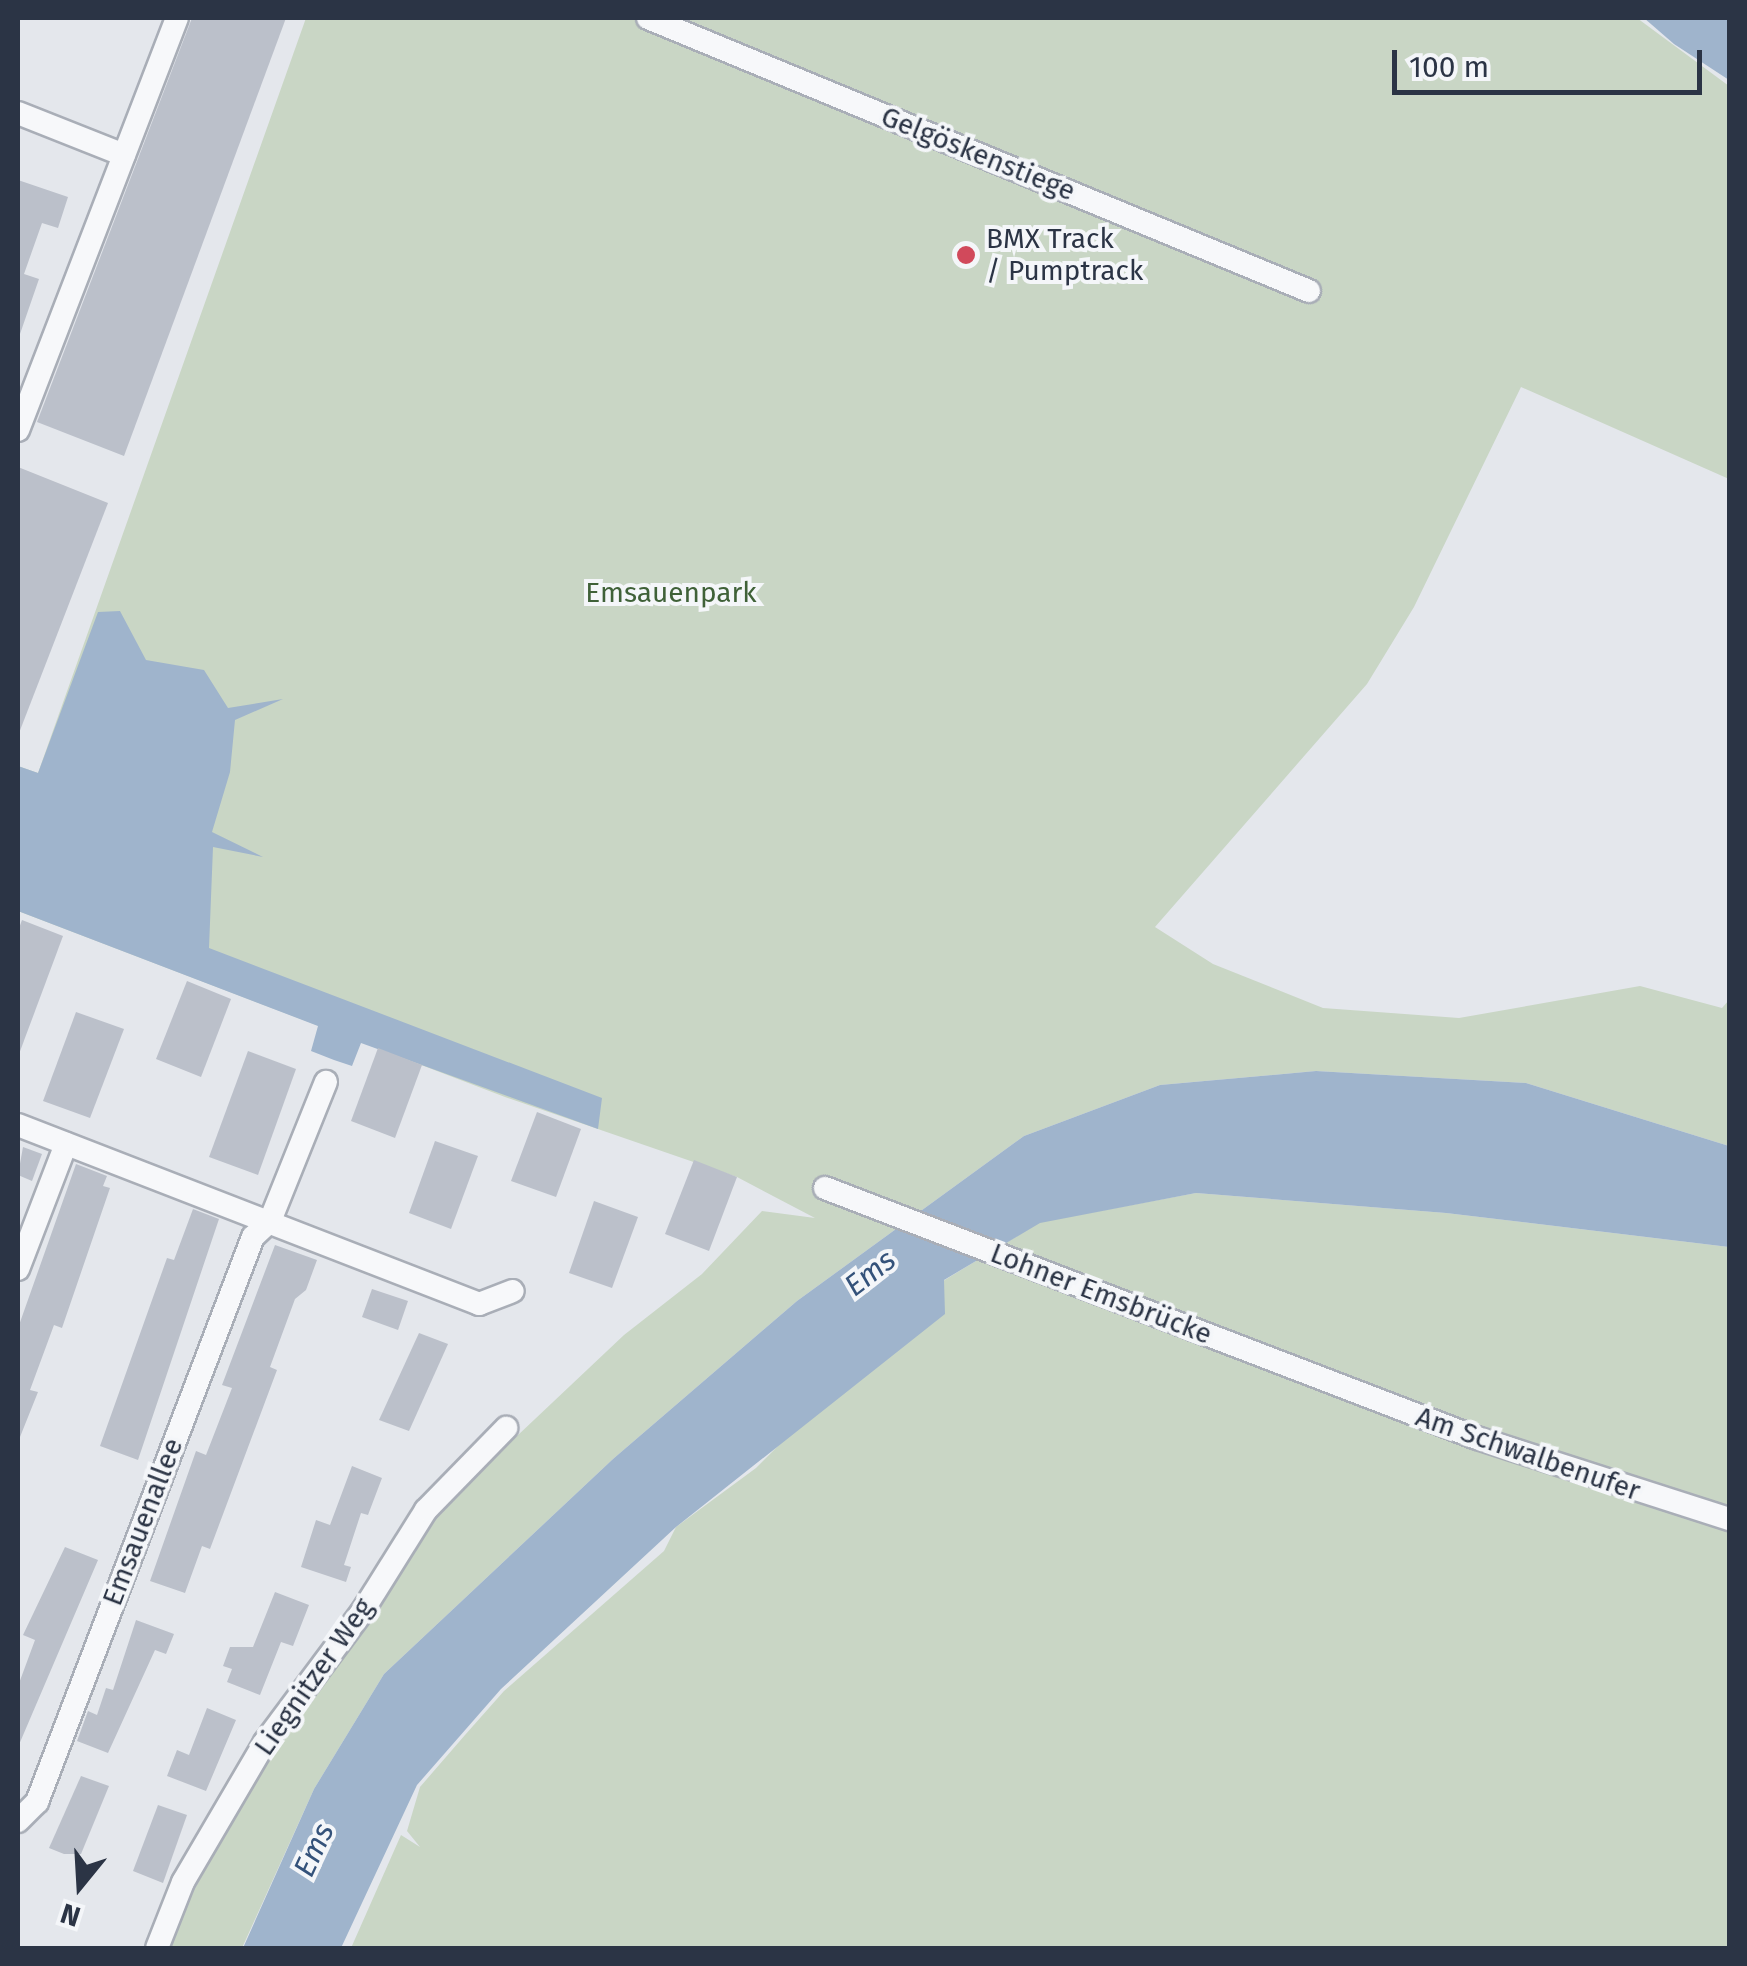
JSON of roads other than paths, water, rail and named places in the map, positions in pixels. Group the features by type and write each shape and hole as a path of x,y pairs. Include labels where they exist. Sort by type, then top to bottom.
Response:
{"street":[{"path":"18,430 177,18"},
{"name":"Gelgöskenstiege","path":"648,18 1309,290"},
{"path":"18,113 124,154"},
{"name":"Emsauenallee","path":"18,1821 37,1802 253,1237 270,1222 326,1082"},
{"path":"18,1124 480,1304 513,1291"},
{"path":"18,1269 66,1144"},
{"name":"Lohner Emsbrücke","path":"825,1188 1330,1381"},
{"name":"Am Schwalbenufer","path":"1330,1381 1507,1449 1730,1519"},
{"name":"Liegnitzer Weg","path":"157,1948 183,1882 265,1742 362,1612 426,1510 506,1428"}],"water":[{"path":"1644,18 1729,18 1729,80 1674,44"},
{"path":"120,611 146,660 204,670 228,708 283,699 235,720 230,772 212,832 263,857 213,847 209,948 602,1098 598,1129 361,1043 352,1066 334,1060 311,1051 318,1026 18,911 18,766 38,773 98,612"},
{"name":"Ems","path":"1316,1071 1526,1083 1729,1146 1729,1247 1446,1213 1196,1193 1040,1223 944,1280 945,1314 676,1527 501,1689 417,1785 341,1948 243,1948 314,1789 384,1674 613,1459 797,1301 1024,1136 1160,1085"}],"place":[{"name":"BMX Track / Pumptrack","path":"966,255"}],"park label":[{"name":"Emsauenpark","path":"671,593"}]}
